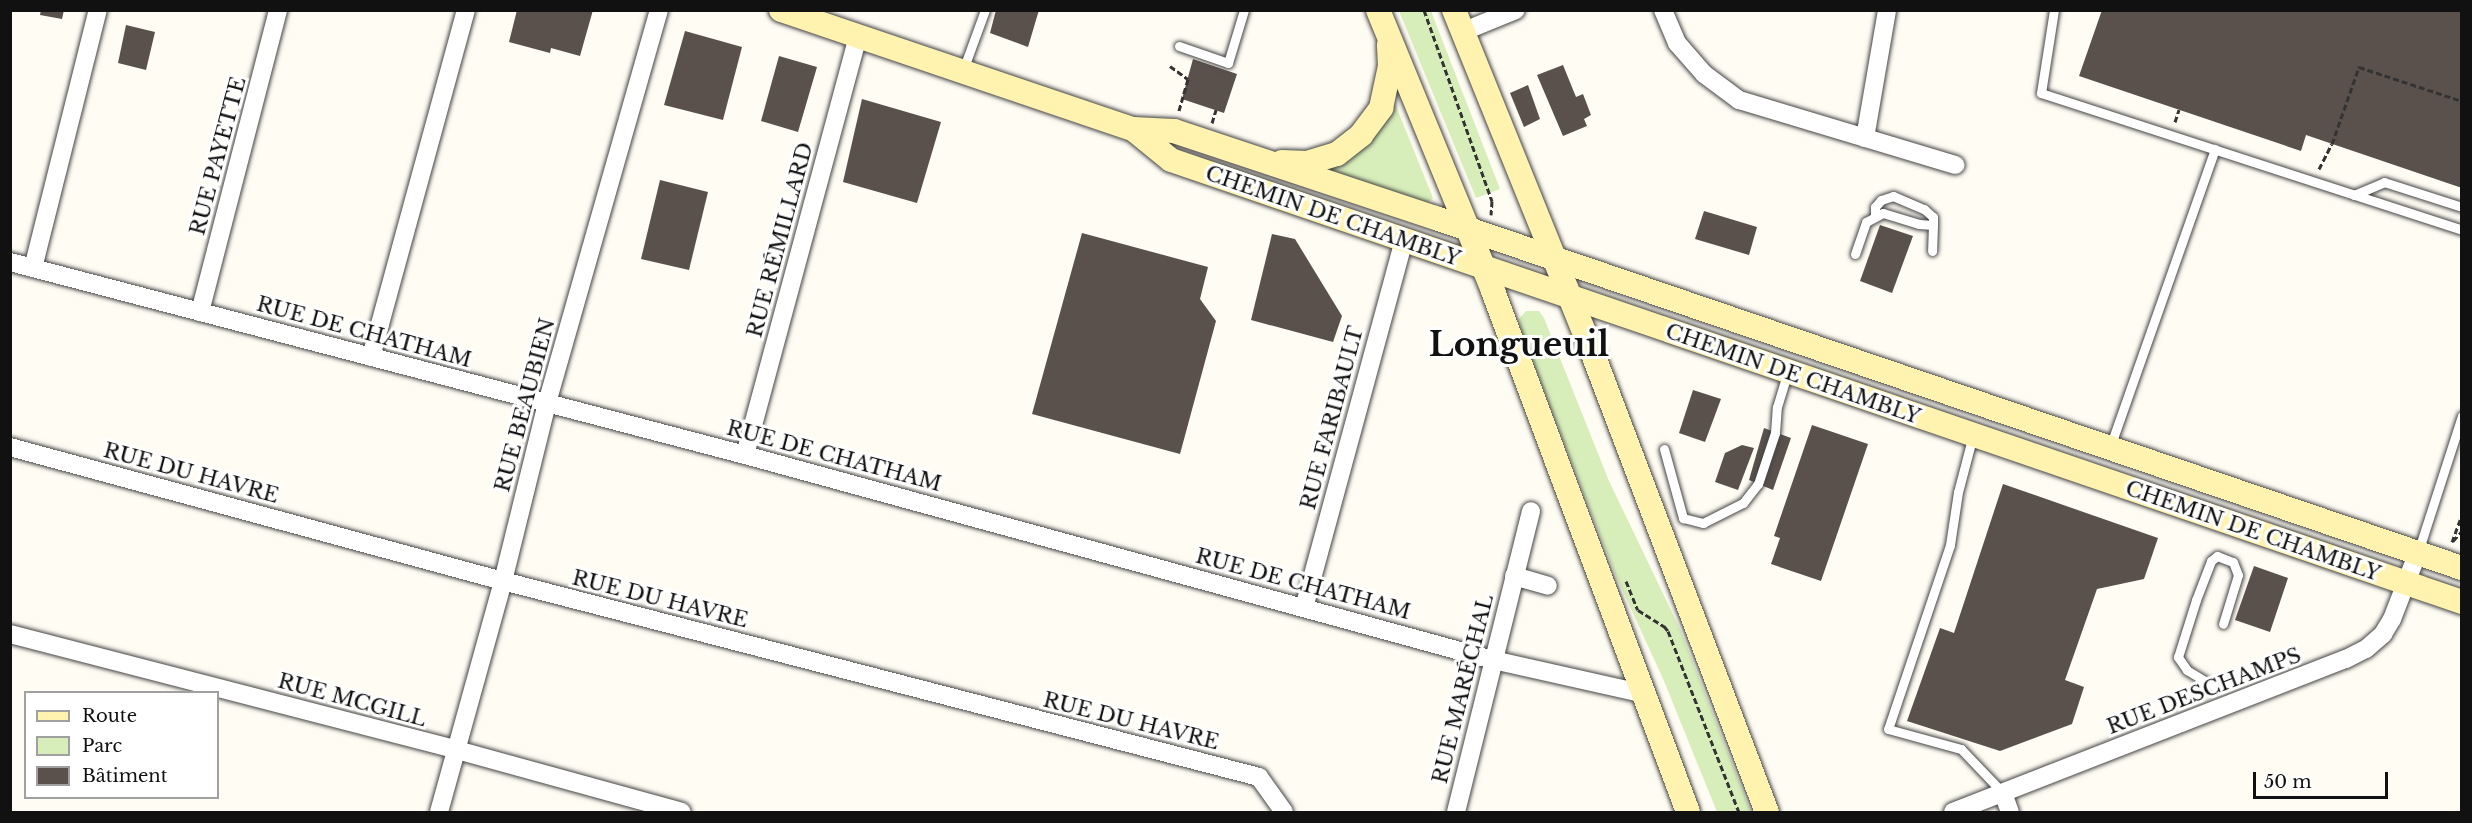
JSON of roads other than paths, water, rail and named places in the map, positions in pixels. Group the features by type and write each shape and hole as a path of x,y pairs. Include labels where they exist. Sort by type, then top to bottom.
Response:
{"main road":[{"name":"CHEMIN DE CHAMBLY","path":"781,10 1133,129 1174,131 1467,228 2462,568"},
{"path":"1378,10 1484,268 1688,813"},
{"path":"1458,21 1591,349 1767,813"},
{"path":"1266,162 1309,162 1337,154 1361,135 1381,108 1390,66 1389,36"},
{"name":"CHEMIN DE CHAMBLY","path":"1133,129 1171,160 2462,602"},
{"path":"1591,349 1600,324 1616,313"}],"street":[{"path":"33,268 98,10"},
{"name":"RUE PAYETTE","path":"200,312 278,10"},
{"path":"371,357 466,10"},
{"name":"RUE BEAUBIEN","path":"439,813 502,581 547,403 659,10"},
{"path":"1458,21 1516,10"},
{"path":"1663,10 1677,43 1704,74 1739,100 1955,165"},
{"path":"1865,138 1887,10"},
{"name":"RUE RÉMILLARD","path":"745,455 858,37"},
{"name":"RUE FARIBAULT","path":"1304,608 1404,241"},
{"name":"RUE DE CHATHAM","path":"10,262 745,455 1494,660 1645,694"},
{"name":"RUE DU HAVRE","path":"10,447 502,581 1259,777 1284,813"},
{"name":"RUE MARÉCHAL","path":"1455,812 1531,511"},
{"name":"RUE DESCHAMPS","path":"1953,813 2346,660 2383,634 2392,619 2404,583 2418,552"},
{"name":"RUE MARÉCHAL","path":"1515,576 1548,586"},
{"name":"RUE MCGILL","path":"10,634 457,750 682,813"},
{"path":"2002,793 2010,813"}],"lane":[{"path":"963,72 985,10"},
{"path":"1179,46 1227,63 1244,10"},
{"path":"2054,10 2041,93 2462,230"},
{"path":"2110,447 2215,149"},
{"path":"2354,195 2384,182 2462,207"},
{"path":"1875,216 1875,207 1881,200 1893,196 1924,209 1933,218 1932,251"},
{"path":"1855,254 1866,222 1883,213 1919,224 1933,225"},
{"path":"1664,449 1683,518 1703,524 1743,503 1758,484 1775,433 1777,407 1788,372"},
{"path":"2418,552 2462,416"},
{"path":"1973,435 1958,492 1950,545 1887,729 1961,749 2002,793"},
{"path":"2215,687 2187,670 2178,657 2211,561 2217,556 2233,562 2238,575 2223,624"}],"district":[{"name":"Longueuil","path":"1519,345"}]}
